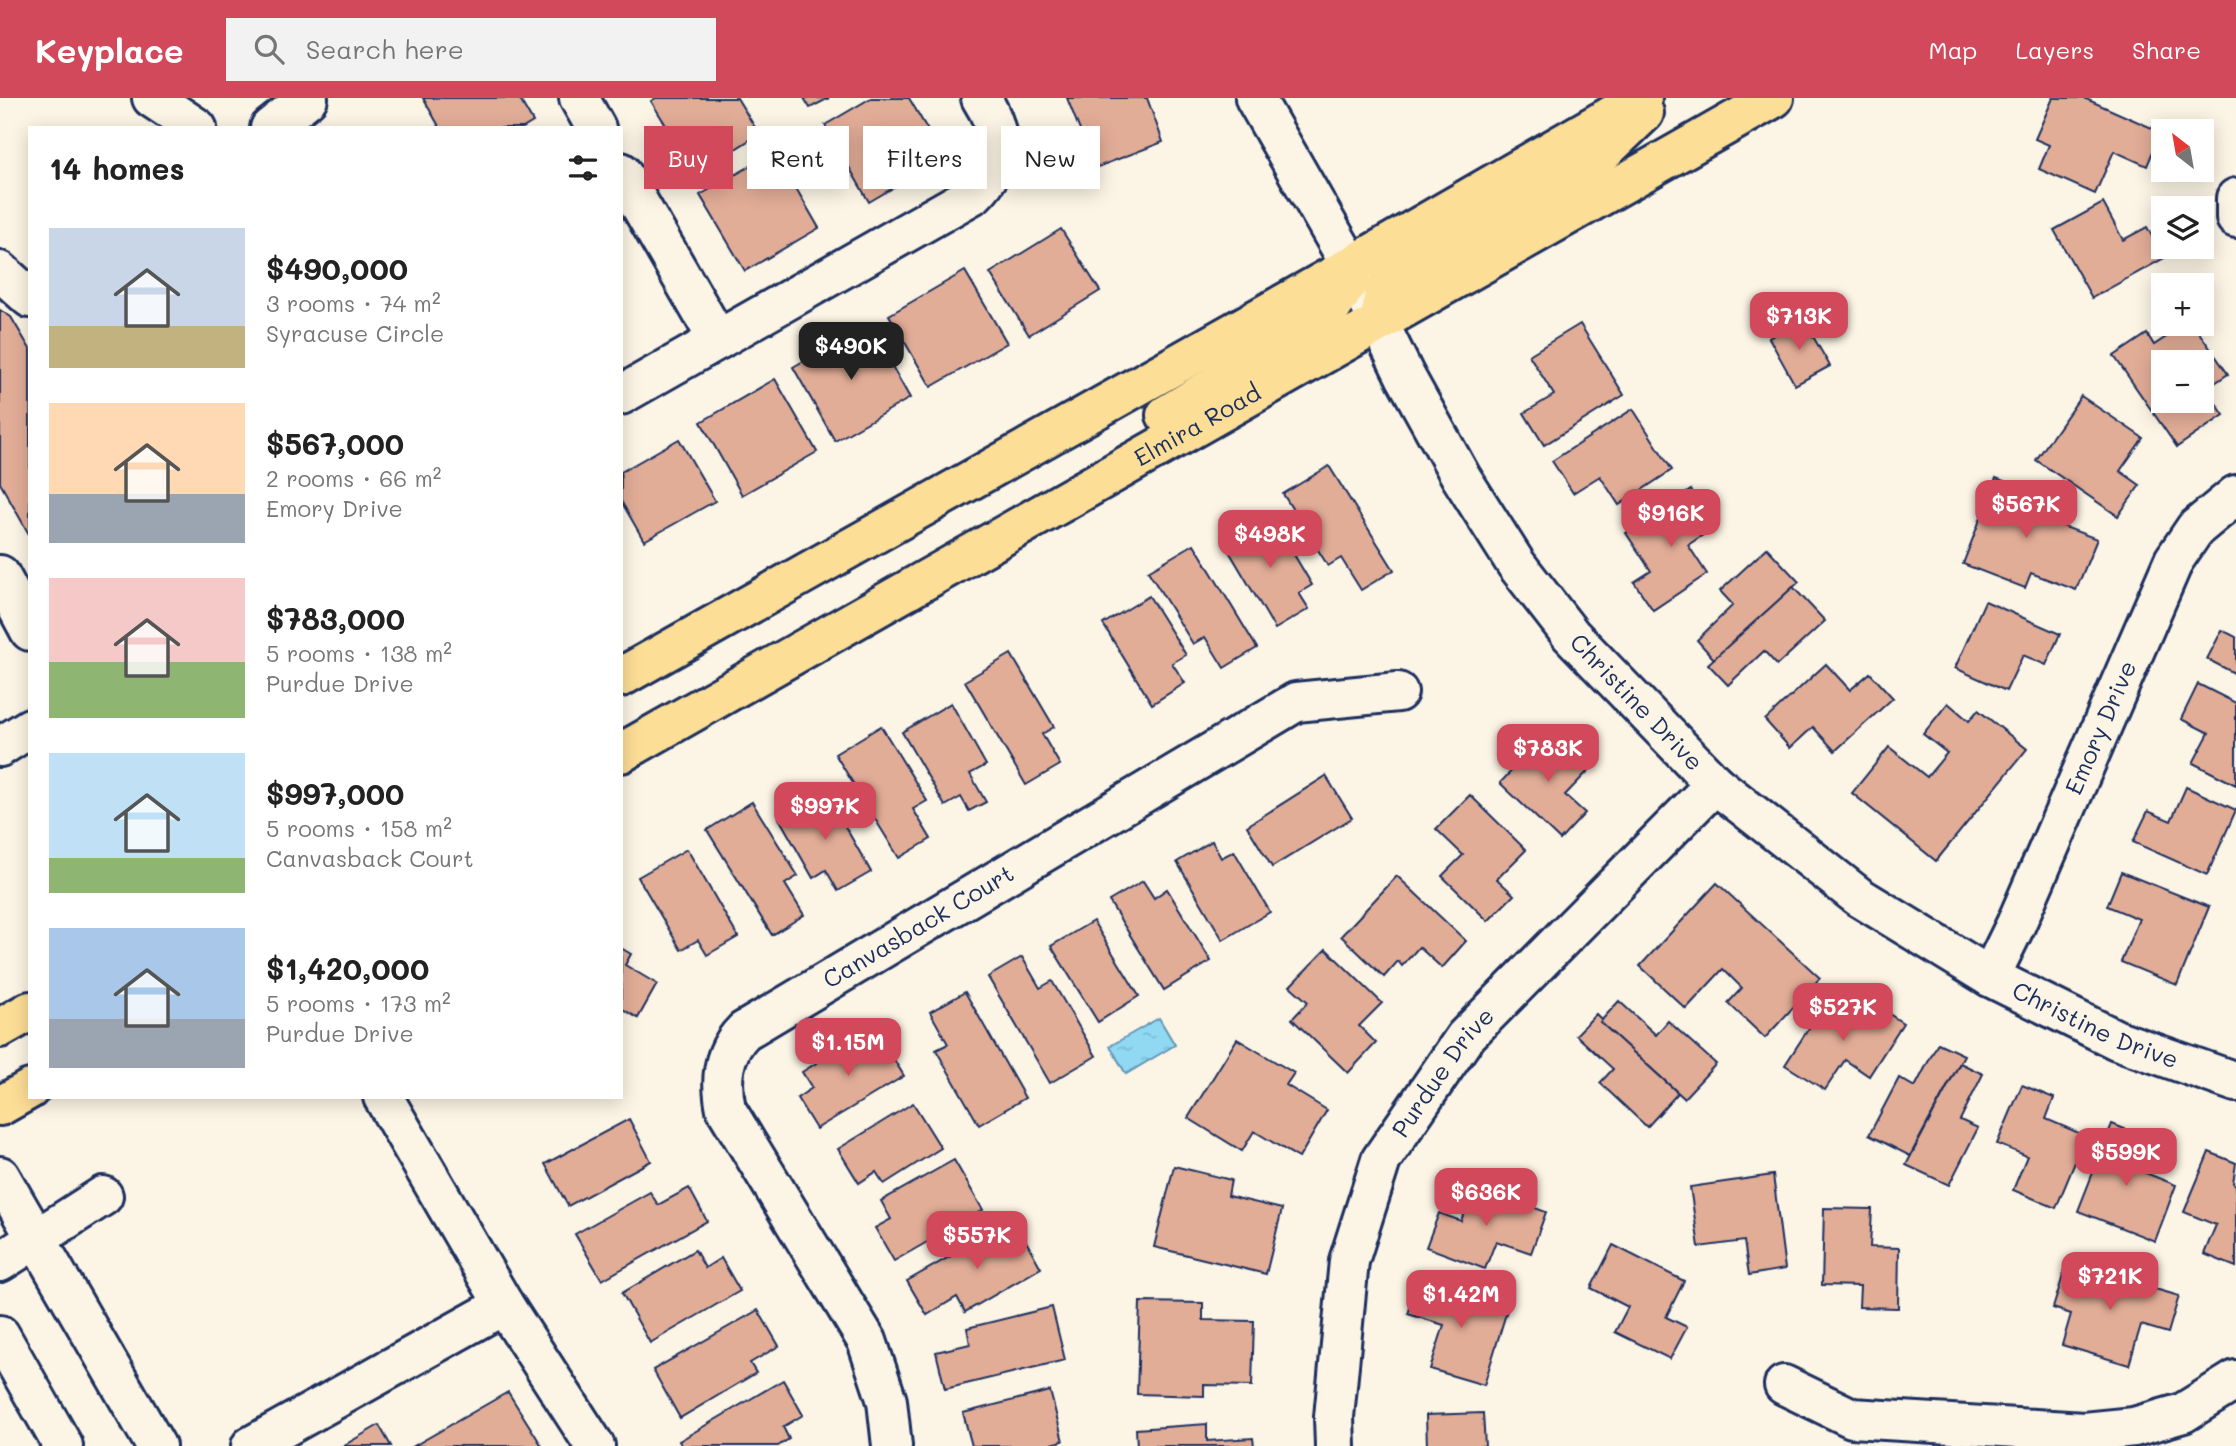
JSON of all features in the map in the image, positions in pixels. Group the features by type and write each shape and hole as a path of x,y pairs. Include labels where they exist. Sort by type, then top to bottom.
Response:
{"main road":[{"path":"623,676 1351,266 1642,98"},
{"path":"1380,321 1384,291 1393,277 1429,252 1599,156 1661,98"},
{"name":"Elmira Road","path":"623,752 1774,98"},
{"path":"1045,513 1089,474 1164,416 1324,320 1350,280 1351,266"},
{"path":"0,1028 28,1012"},
{"path":"0,1056 28,1041"},
{"path":"0,1106 28,1090"}],"street":[{"path":"152,98 194,126"},
{"path":"273,126 308,98"},
{"path":"579,98 595,126"},
{"path":"623,393 974,194 993,170 999,140 995,122 981,98"},
{"name":"Christine Drive","path":"1255,98 1351,266 1405,376 1461,477 1546,605 1715,784 1859,897 1990,977 2116,1040 2212,1076 2236,1082"},
{"path":"623,175 718,340"},
{"path":"2236,198 2236,218"},
{"path":"0,271 28,296"},
{"name":"Emory Drive","path":"1990,977 2017,924 2174,560 2196,529 2236,495"},
{"path":"0,575 28,627"},
{"name":"Canvasback Court","path":"892,1446 887,1401 867,1341 726,1109 723,1073 732,1043 744,1031 1296,702 1398,692"},
{"path":"0,747 28,729"},
{"name":"Purdue Drive","path":"1335,1446 1334,1417 1349,1261 1381,1160 1465,1038 1715,784"},
{"path":"384,1099 505,1306 595,1446"},
{"path":"0,1176 156,1446"},
{"path":"0,1262 103,1196"},
{"path":"251,1446 505,1306"},
{"path":"0,1335 62,1446"},
{"path":"1784,1385 1852,1418 2084,1433 2134,1427 2183,1413 2236,1380"}],"water":[{"path":"1159,1018 1175,1045 1126,1074 1110,1046"}],"building":[{"path":"423,98 519,98 533,122 526,126 439,126"},
{"path":"656,98 737,98 754,126 747,126 747,142 733,151 733,126 666,126 651,101"},
{"path":"804,98 829,98 810,108"},
{"path":"871,98 909,98 925,126 863,126 863,189 891,189 869,202 849,167 849,126 825,125"},
{"path":"1067,98 1147,98 1163,142 1100,166 1100,126 1078,126"},
{"path":"2053,98 2084,98 2151,128 2151,156 2147,166 2114,151 2095,194 2039,169 2049,145 2035,139"},
{"path":"747,168 747,189 796,189 819,228 745,271 700,195 710,189 733,189 733,176"},
{"path":"2103,203 2123,240 2147,227 2151,234 2151,259 2162,259 2092,298 2054,230"},
{"path":"1061,229 1100,291 1029,335 990,273"},
{"path":"965,271 1007,343 931,387 889,315"},
{"path":"0,310 11,317 28,346 28,532 0,483"},
{"path":"1803,319 1830,366 1795,385 1769,338"},
{"path":"868,324 910,398 835,441 793,367"},
{"path":"1580,324 1624,395 1544,445 1524,413 1554,395 1529,355"},
{"path":"2147,334 2154,345 2168,336 2201,336 2211,350 2151,350 2151,409 2114,356"},
{"path":"2214,354 2228,374 2214,384"},
{"path":"775,379 817,452 742,495 701,422"},
{"path":"2081,396 2143,438 2120,471 2140,485 2118,516 2036,460"},
{"path":"2214,401 2224,415 2177,447 2153,413 2214,413"},
{"path":"1633,409 1672,470 1619,505 1600,476 1573,493 1552,461"},
{"path":"679,439 715,501 644,541 623,504 623,471"},
{"path":"1329,466 1394,570 1361,590 1341,558 1328,566 1283,494"},
{"path":"1996,478 2054,500 2046,520 2097,539 2076,590 2031,573 2025,588 1963,564"},
{"path":"1691,490 1715,527 1688,545 1707,574 1653,610 1634,582 1651,571 1626,533"},
{"path":"1270,514 1312,585 1299,593 1309,609 1275,629 1223,541"},
{"path":"1194,544 1257,648 1224,668 1205,637 1193,644 1148,571"},
{"path":"1767,548 1799,582 1714,659 1697,640 1733,605 1720,591"},
{"path":"1793,587 1825,621 1777,665 1764,651 1728,685 1708,664"},
{"path":"1149,596 1186,655 1172,663 1185,683 1152,704 1103,624"},
{"path":"1985,601 2060,634 2046,665 2023,655 2006,691 1955,668"},
{"path":"2222,630 2236,637 2236,674 2207,659"},
{"path":"1011,654 1054,727 1042,734 1060,765 1026,785 965,681"},
{"path":"1826,664 1850,690 1870,673 1893,698 1835,751 1813,727 1790,748 1765,720"},
{"path":"2198,684 2236,703 2236,785 2193,763 2209,733 2181,719"},
{"path":"951,703 986,765 970,774 986,802 969,811 961,797 945,806 902,732"},
{"path":"1948,703 1969,721 1978,710 2027,749 1936,861 1852,793 1889,747 1927,777 1947,753 1923,734"},
{"path":"881,726 927,801 913,809 931,839 899,858 835,754"},
{"path":"1549,731 1590,769 1565,795 1585,813 1560,840 1500,783"},
{"path":"1326,776 1352,818 1272,867 1247,826"},
{"path":"2186,787 2236,810 2207,875 2133,842 2148,811 2171,821"},
{"path":"825,791 871,872 838,891 826,870 813,878 779,818"},
{"path":"1470,795 1526,850 1497,879 1514,895 1488,921 1442,876 1463,855 1436,829"},
{"path":"752,802 798,876 785,884 804,915 772,935 707,830"},
{"path":"1212,841 1221,858 1234,851 1270,912 1223,940 1177,862"},
{"path":"687,849 738,937 707,955 698,940 681,950 638,877"},
{"path":"2121,872 2209,907 2177,985 2121,962 2139,919 2107,906"},
{"path":"1397,876 1466,941 1442,968 1419,947 1402,966 1398,961 1384,977 1341,936"},
{"path":"1143,881 1154,898 1167,889 1211,961 1164,990 1109,901"},
{"path":"1717,883 1820,978 1765,1038 1728,1003 1742,988 1723,969 1686,1009 1640,966"},
{"path":"1093,921 1139,996 1098,1022 1051,946"},
{"path":"623,949 631,954 625,965 657,984 638,1018 623,1009"},
{"path":"1326,949 1382,1003 1359,1026 1376,1043 1348,1073 1292,1019 1308,1002 1290,986"},
{"path":"1022,957 1040,988 1052,981 1096,1056 1050,1083 988,977"},
{"path":"965,992 1025,1098 979,1125 936,1050 948,1044 930,1012"},
{"path":"1827,1000 1860,1022 1872,1003 1903,1023 1869,1076 1845,1060 1825,1090 1785,1065"},
{"path":"1619,1001 1656,1035 1668,1021 1716,1064 1684,1098 1600,1022"},
{"path":"1596,1014 1602,1020 1600,1022 1678,1093 1647,1127 1600,1083 1613,1069 1576,1035"},
{"path":"874,1027 904,1076 816,1129 797,1098 812,1088 802,1072"},
{"path":"1237,1039 1294,1073 1286,1085 1327,1110 1299,1158 1254,1131 1242,1151 1188,1118"},
{"path":"1938,1043 1964,1055 1910,1156 1869,1135 1899,1078 1915,1087"},
{"path":"1960,1063 1983,1074 1960,1120 1978,1128 1949,1185 1906,1165"},
{"path":"2022,1085 2054,1098 2046,1119 2086,1136 2056,1208 2013,1190 2027,1156 1997,1144"},
{"path":"913,1103 941,1148 884,1184 876,1172 859,1183 838,1149"},
{"path":"629,1119 651,1161 568,1206 545,1164"},
{"path":"2112,1124 2145,1137 2133,1168 2176,1185 2155,1241 2078,1211"},
{"path":"2209,1152 2236,1163 2233,1183 2236,1185 2236,1267 2204,1254 2216,1225 2184,1212"},
{"path":"954,1160 983,1210 894,1261 875,1228 891,1219 881,1201"},
{"path":"1174,1166 1231,1180 1228,1196 1282,1209 1266,1274 1154,1247"},
{"path":"1773,1175 1785,1269 1749,1275 1744,1241 1699,1247 1690,1187"},
{"path":"1474,1185 1546,1212 1531,1253 1496,1241 1485,1269 1426,1247 1439,1213 1461,1221"},
{"path":"689,1188 707,1221 602,1280 575,1234 650,1192 658,1205"},
{"path":"1824,1208 1872,1209 1870,1247 1899,1248 1898,1308 1859,1307 1860,1286 1822,1285"},
{"path":"1014,1220 1041,1268 965,1312 957,1297 927,1315 907,1281"},
{"path":"1613,1245 1684,1281 1666,1317 1687,1327 1670,1359 1615,1332 1628,1307 1591,1288"},
{"path":"695,1250 705,1268 721,1258 740,1291 650,1343 622,1293"},
{"path":"2067,1263 2179,1296 2168,1333 2141,1325 2129,1365 2062,1345 2071,1314 2053,1308"},
{"path":"1419,1280 1508,1307 1484,1385 1430,1369 1444,1325 1408,1314"},
{"path":"1140,1302 1203,1303 1203,1320 1254,1321 1252,1386 1204,1385 1204,1396 1137,1394"},
{"path":"1052,1307 1065,1360 945,1389 936,1352 970,1344 967,1328"},
{"path":"758,1310 779,1346 750,1363 756,1373 680,1418 653,1370"},
{"path":"783,1380 803,1415 783,1427 789,1439 778,1446 682,1446 679,1441"},
{"path":"1050,1391 1063,1441 1044,1446 972,1446 963,1413"},
{"path":"508,1392 542,1446 414,1446"},
{"path":"1483,1413 1485,1446 1427,1446 1426,1415"},
{"path":"1207,1424 1207,1441 1253,1438 1254,1446 1137,1446 1136,1429"},
{"path":"379,1425 391,1446 343,1446"}]}
